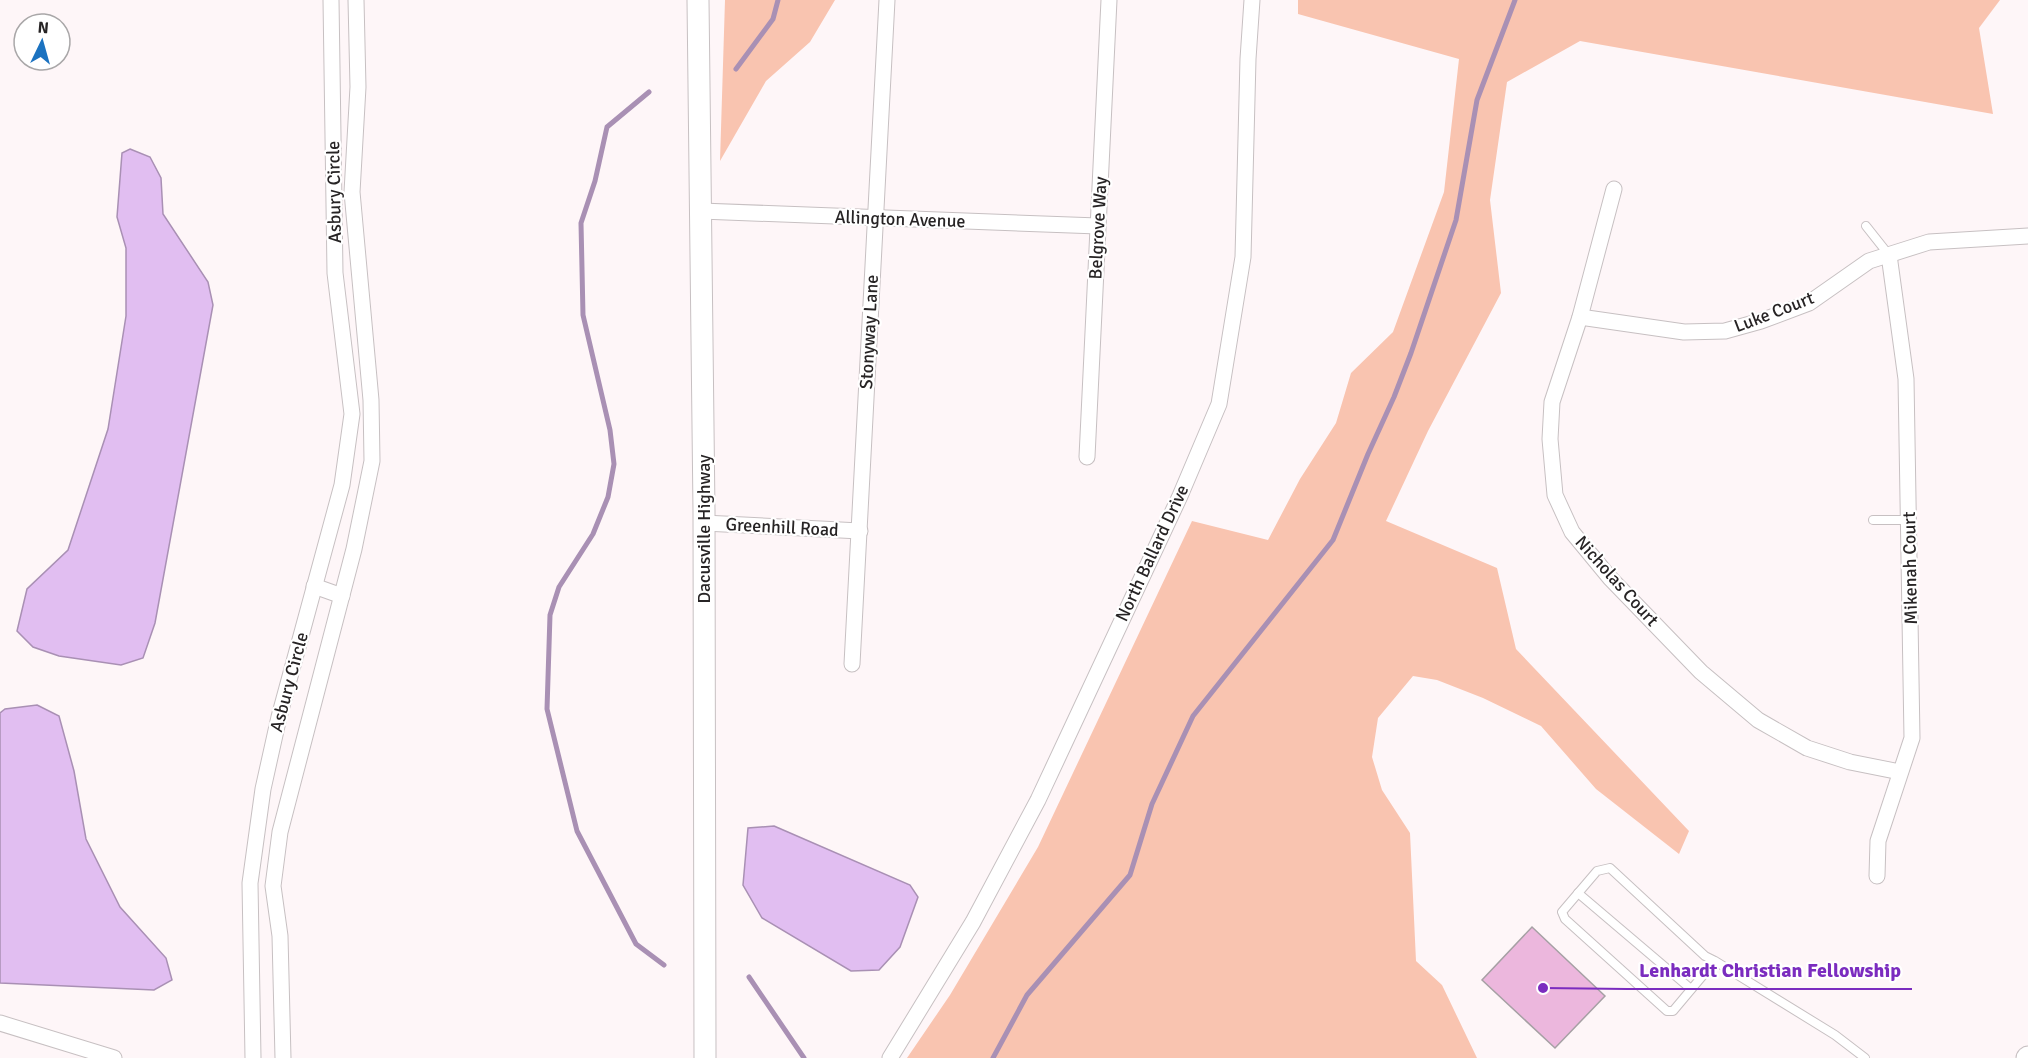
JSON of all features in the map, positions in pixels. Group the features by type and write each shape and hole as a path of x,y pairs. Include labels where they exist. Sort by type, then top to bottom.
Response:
{"main road":[{"name":"Dacusville Highway","path":"698,0 704,523 705,1058"}],"street":[{"name":"Asbury Circle","path":"253,1058 250,883 265,779 279,717 339,493 352,414 335,273 331,0"},
{"name":"Asbury Circle","path":"283,1058 280,936 273,886 280,832 342,596 372,461 371,400 352,192 358,87 356,0"},
{"name":"Stonyway Lane","path":"852,664 887,0"},
{"name":"Belgrove Way","path":"1087,457 1109,0"},
{"name":"North Ballard Drive","path":"890,1058 973,922 1038,800 1180,496 1218,404 1243,257 1248,59 1252,0"},
{"path":"332,87 358,87"},
{"name":"Nicholas Court","path":"1614,189 1580,316 1552,402 1550,439 1556,495 1572,532 1610,578 1701,672 1758,720 1808,748 1850,762 1900,772"},
{"name":"Allington Avenue","path":"701,211 1098,226"},
{"name":"Luke Court","path":"1580,316 1684,332 1725,331 1761,321 1809,303 1869,261 1929,242 2028,236"},
{"name":"Mikenah Court","path":"1877,876 1878,842 1912,738 1906,379 1889,255"},
{"path":"338,297 362,295"},
{"path":"346,367 368,364"},
{"path":"339,493 364,499"},
{"name":"Greenhill Road","path":"704,523 860,531"},
{"path":"314,586 342,596"},
{"path":"265,779 292,788"},
{"path":"250,883 273,886"},
{"path":"0,1023 114,1058"}],"lane":[{"path":"1866,226 1889,255"},
{"path":"1873,520 1910,520"},
{"path":"1715,961 1673,1011 1667,1011 1565,919 1562,912 1597,871 1610,868 1705,956 1715,961 1834,1035 1865,1058"},
{"path":"1578,892 1691,989"}],"shaded area":[{"path":"725,0 835,0 810,42 766,81 720,161"},
{"path":"1298,0 2000,0 1979,28 1993,114 1580,41 1507,82 1490,200 1501,293 1428,431 1386,521 1497,568 1516,649 1689,831 1679,854 1596,789 1541,726 1483,698 1437,680 1413,676 1378,718 1372,757 1382,790 1410,833 1416,961 1442,985 1477,1058 907,1058 950,995 1038,847 1192,521 1268,540 1300,479 1336,423 1351,373 1393,332 1444,192 1459,59 1298,14"},
{"path":"130,149 150,157 161,178 163,214 208,282 213,305 155,623 143,658 121,665 59,656 33,647 17,631 27,589 68,550 108,429 126,316 126,248 117,217 122,153"},
{"path":"37,705 59,716 74,771 86,839 120,907 166,958 172,980 154,990 0,983 0,713 5,709"},
{"path":"774,826 910,885 918,897 900,947 879,970 851,971 762,918 743,885 748,828"}],"building":[{"path":"1532,927 1605,996 1555,1048 1482,980"}],"waterway":[{"path":"736,69 773,19 778,0"},
{"path":"993,1058 1027,995 1130,875 1152,804 1193,716 1333,540 1411,353 1456,220 1477,100 1515,0"},
{"path":"649,92 607,127 595,181 581,223 583,315 610,430 614,464 608,497 593,534 559,587 550,615 547,709 577,831 636,944 664,965"},
{"path":"749,977 804,1058"}],"place":[{"name":"Lenhardt Christian Fellowship","path":"1543,988"}]}
